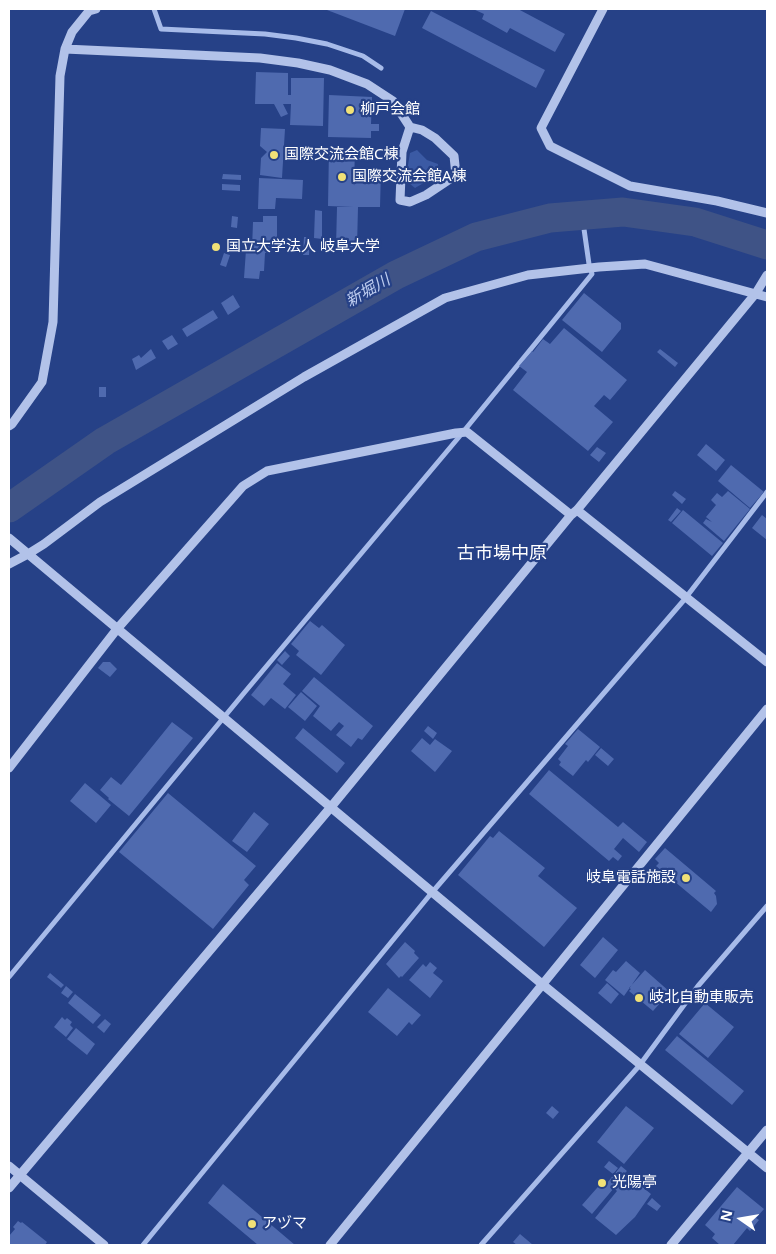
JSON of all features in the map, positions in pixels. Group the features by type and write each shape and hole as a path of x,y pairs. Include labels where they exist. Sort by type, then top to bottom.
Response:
{"street":[{"path":"9,426 42,382 53,322 60,76 65,49 72,32 89,11 96,9"},
{"path":"603,9 541,128 550,146 630,186 717,201 767,213"},
{"path":"65,49 260,58 314,66 367,84 393,100 410,127 422,130 435,138 454,156 456,175 426,195 410,202 400,200 402,152 410,127"},
{"path":"9,564 100,502 304,377 445,298 528,275 645,264 758,290 767,297"},
{"path":"9,1188 331,806 758,290 767,275"},
{"path":"9,768 117,629 243,486 267,471 456,433 467,432 574,512 767,662"},
{"path":"9,538 542,984 767,1168"},
{"path":"330,1245 767,709"},
{"path":"672,1245 767,1130"},
{"path":"9,1166 104,1245"}],"shaded area":[{"path":"417,150 427,160 438,164 439,174 415,188 410,184 407,171 410,153"}],"building":[{"path":"328,9 405,9 395,36"},
{"path":"473,9 518,9 565,34 555,52 510,28 507,33 482,19 484,14"},
{"path":"431,11 545,70 536,88 422,28"},
{"path":"256,72 288,73 288,95 291,95 291,78 324,78 323,126 290,125 291,104 283,104 288,114 281,117 274,104 255,104"},
{"name":"柳戸会館","path":"329,95 372,97 371,124 379,124 379,131 371,131 371,138 328,137"},
{"name":"国際交流会館C棟","path":"261,128 285,129 282,178 260,175 261,158 267,152 260,146"},
{"path":"329,148 355,148 354,186 356,169 381,170 380,207 358,207 357,247 336,247 337,207 353,207 328,206"},
{"path":"223,174 241,175 241,180 222,179"},
{"path":"259,178 303,180 302,199 276,198 275,209 258,209"},
{"path":"222,184 240,185 240,191 222,190"},
{"path":"315,210 322,211 322,239 314,238"},
{"path":"232,216 238,217 237,228 231,227"},
{"path":"263,216 277,216 277,240 270,240 269,253 265,253 264,271 260,271 259,279 244,278 246,250 252,249 253,222 263,222"},
{"path":"304,237 310,237 309,255 303,255"},
{"path":"224,253 230,255 226,267 220,265"},
{"path":"584,293 621,323 621,329 602,352 562,320"},
{"path":"233,295 240,307 228,315 221,303"},
{"path":"213,310 218,318 187,337 182,329"},
{"path":"564,328 627,380 610,400 604,395 594,406 613,422 588,451 513,390 527,372 519,366 543,339 550,344"},
{"path":"172,335 178,344 168,350 162,341"},
{"path":"151,349 156,358 136,370 132,359 139,355 141,358"},
{"path":"660,349 678,363 675,367 657,352"},
{"path":"99,387 106,387 106,397 99,397"},
{"path":"706,444 725,460 716,471 697,455"},
{"path":"597,447 606,453 599,462 590,455"},
{"path":"731,465 764,492 750,508 718,481"},
{"path":"675,491 686,499 682,504 672,495"},
{"path":"728,491 750,509 724,541 703,523 706,519 712,522 706,517 716,505 711,500 717,493 722,497"},
{"path":"677,508 681,511 671,522 668,520"},
{"path":"683,510 723,543 712,556 672,523"},
{"path":"762,515 767,519 767,540 752,528"},
{"path":"310,621 319,628 322,625 345,645 321,675 296,655 299,651 291,644"},
{"path":"285,651 290,656 282,665 277,660"},
{"path":"103,662 110,662 117,669 110,677 98,668"},
{"path":"277,663 291,674 283,684 296,695 285,709 271,698 264,706 251,695"},
{"path":"314,677 373,726 362,740 358,738 351,747 336,735 344,726 339,722 331,731 313,716 320,706 302,691"},
{"path":"301,692 317,706 305,721 288,707"},
{"path":"172,722 193,738 129,816 100,790 111,777 121,785"},
{"path":"428,726 437,733 433,739 424,731"},
{"path":"303,728 345,763 337,773 295,738"},
{"path":"578,729 600,747 573,776 559,765 561,762 558,759 568,746 565,744"},
{"path":"422,738 430,745 435,739 452,751 435,772 411,751"},
{"path":"601,748 614,759 608,766 595,755"},
{"path":"549,770 618,827 623,822 647,842 639,852 623,838 614,849 622,856 618,861 613,857 609,861 529,794"},
{"path":"85,783 111,805 96,823 70,801"},
{"path":"168,793 256,866 244,880 249,885 213,929 119,852"},
{"path":"254,812 269,824 247,852 232,841"},
{"path":"499,831 545,868 538,876 577,908 544,947 458,875 490,836 493,838"},
{"name":"岐阜電話施設","path":"665,848 716,891 714,893 717,904 711,912 656,866 659,863 655,859"},
{"path":"603,937 618,950 595,978 580,965"},
{"path":"405,942 415,951 414,953 419,958 399,978 386,964"},
{"path":"626,961 640,973 624,996 605,980 613,970 616,972"},
{"path":"430,962 437,968 433,973 443,981 430,998 409,980 423,964 426,967"},
{"path":"645,970 670,992 653,1011 629,991 631,989 629,988"},
{"path":"50,973 64,985 61,988 47,977"},
{"path":"607,983 619,994 611,1004 598,993"},
{"path":"66,986 73,992 68,998 61,993"},
{"path":"388,988 421,1015 412,1025 409,1022 397,1036 368,1012"},
{"path":"75,994 101,1015 93,1024 68,1003"},
{"path":"705,1003 734,1027 708,1058 679,1034"},
{"path":"62,1017 72,1022 70,1025 73,1028 66,1037 54,1027"},
{"path":"105,1019 111,1024 104,1033 97,1027"},
{"path":"76,1028 95,1044 87,1055 67,1039"},
{"path":"677,1036 744,1091 732,1105 665,1050"},
{"path":"552,1106 559,1112 553,1119 546,1113"},
{"path":"626,1106 654,1128 624,1164 597,1142"},
{"path":"609,1161 618,1168 613,1174 604,1167"},
{"path":"621,1166 627,1171 625,1173 651,1194 635,1217 616,1235 595,1218 617,1191 614,1188 592,1214 582,1205 604,1180 607,1183"},
{"name":"アヅマ","path":"223,1184 295,1245 258,1245 208,1203"},
{"path":"737,1187 764,1209 756,1218 759,1220 750,1231 747,1228 733,1245 720,1245 712,1238 715,1234 705,1225"},
{"path":"652,1198 661,1206 657,1211 647,1204"},
{"path":"18,1221 22,1222 47,1242 45,1245 9,1245 9,1236 15,1229 13,1227"},
{"path":"520,1234 533,1245 517,1245 513,1242"}],"waterway":[{"path":"154,9 161,29 265,34 296,38 327,44 363,56 381,68"},
{"name":"新堀川","path":"9,508 105,441 396,275 476,237 550,218 623,212 695,222 767,245"},
{"path":"9,977 459,437 592,274 582,215"},
{"path":"143,1245 429,896 684,600 767,492"},
{"path":"481,1245 639,1066 698,986 767,906"}],"place":[{"name":"柳戸会館","path":"350,110"},
{"name":"国際交流会館C棟","path":"274,155"},
{"name":"国際交流会館A棟","path":"342,177"},
{"name":"国立大学法人 岐阜大学","path":"216,247"},
{"name":"岐阜電話施設","path":"686,878"},
{"name":"岐北自動車販売","path":"639,998"},
{"name":"光陽亭","path":"602,1183"},
{"name":"アヅマ","path":"252,1224"}],"district":[{"name":"古市場中原","path":"502,554"}]}
